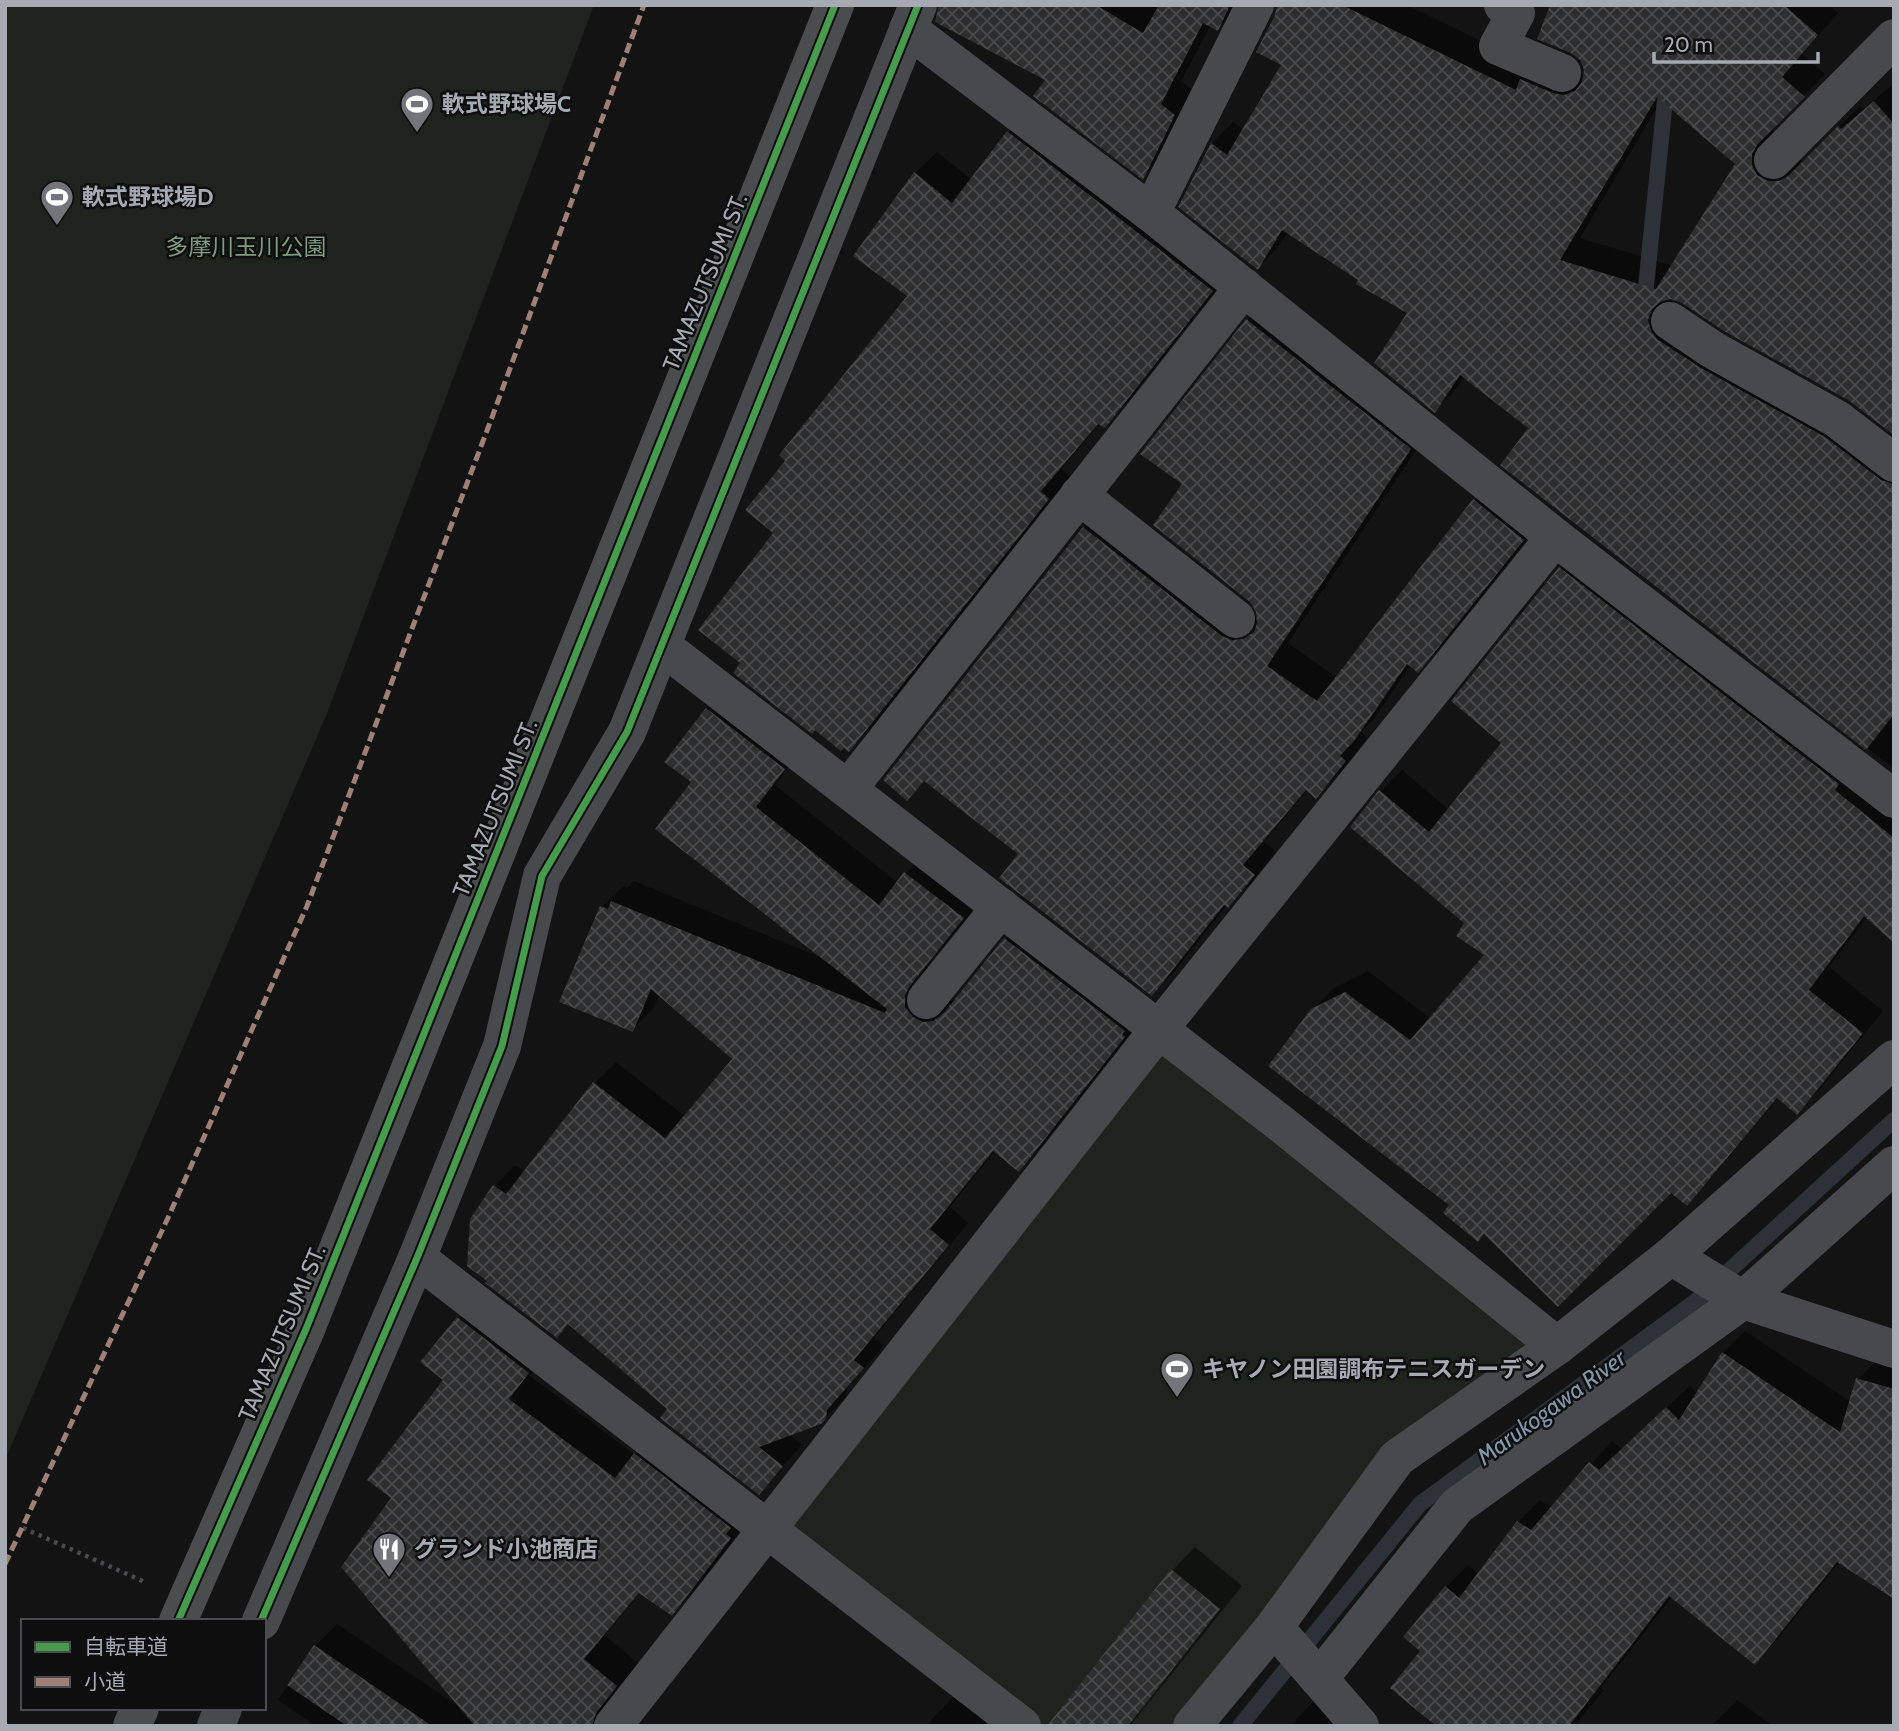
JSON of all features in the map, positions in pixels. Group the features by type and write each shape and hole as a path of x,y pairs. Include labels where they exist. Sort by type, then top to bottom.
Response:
{"main road":[{"name":"TAMAZUTSUMI ST.","path":"183,1611 306,1329 835,5"},
{"path":"132,1726 139,1710"}],"street":[{"path":"1151,214 1255,5"},
{"path":"1503,5 1516,13 1498,46 1562,73"},
{"path":"262,1619 417,1258 502,1046 542,876 627,732 913,17 1151,214 1555,537 1894,799"},
{"path":"1773,160 1894,38"},
{"path":"848,789 1244,287"},
{"path":"1670,321 1713,349 1837,419 1894,463"},
{"path":"1079,495 1236,619"},
{"path":"613,1726 1160,1029 1555,537"},
{"path":"662,646 1160,1029 1557,1346"},
{"path":"496,858 542,876"},
{"path":"926,1000 1001,907"},
{"path":"1192,1726 1278,1631 1397,1458 1677,1260 1894,1059"},
{"path":"1316,1674 1457,1506 1738,1297 1894,1165"},
{"path":"417,1258 1022,1726"},
{"path":"1677,1260 1738,1297 1894,1349"},
{"path":"1278,1631 1360,1726"}],"path":[{"path":"23,1528 183,1611"}],"green space":[{"name":"多摩川玉川公園","path":"5,5 594,5 326,716 5,1460"},
{"name":"キヤノン田園調布テニスガーデン","path":"1166,1044 1543,1342 1383,1455 1177,1726 1036,1726 782,1541"}],"building":[{"path":"939,5 1096,5 1143,33 1159,5 1230,5 1218,31 1203,23 1161,104 1175,115 1143,180 1033,96 1045,80 935,22"},
{"path":"1277,5 1342,5 1516,90 1520,79 1564,95 1575,91 1582,82 1584,70 1580,60 1571,53 1537,39 1550,5 1784,5 1818,35 1782,77 1805,97 1757,145 1752,154 1752,165 1757,175 1768,181 1779,181 1788,176 1838,126 1841,129 1874,101 1894,124 1894,435 1848,400 1724,331 1682,303 1671,299 1660,302 1652,309 1648,320 1657,339 1701,368 1825,437 1881,480 1894,484 1894,714 1866,750 1500,465 1528,428 1460,375 1435,413 1374,363 1407,313 1356,284 1358,280 1282,230 1258,270 1178,207 1211,143 1227,155 1281,65 1256,52 1275,15","holes":["1657,97 1735,164 1656,289 1560,260"]},
{"path":"1007,131 1213,291 1105,428 1098,424 1041,491 1049,499 849,752 844,748 841,751 815,730 812,734 733,673 740,663 698,630 773,533 745,510 785,461 779,455 907,296 853,256 914,172 952,203"},
{"path":"1246,319 1411,449 1267,666 1317,701 1473,499 1524,540 1418,673 1407,664 1354,741 1340,756 1346,761 1316,799 1306,790 1243,865 1255,875 1228,908 1224,905 1152,996 999,878 1018,854 924,781 907,801 883,780 1083,527 1222,636 1232,640 1243,639 1254,632 1256,612 1250,602 1153,525 1182,484 1140,454"},
{"path":"1559,567 1839,784 1835,790 1894,838 1894,943 1864,916 1809,990 1863,1033 1797,1115 1777,1098 1687,1206 1671,1193 1558,1307 1484,1234 1478,1242 1443,1213 1449,1205 1268,1066 1311,1009 1345,992 1410,1040 1484,955 1456,936 1464,923 1350,827 1379,790 1429,832 1501,743 1451,701"},
{"path":"706,708 785,769 756,807 879,905 904,872 964,918 909,987 905,996 905,1007 913,1017 923,1022 933,1021 943,1014 1004,938 1125,1031 1122,1034 1125,1037 1019,1172 993,1151 930,1229 949,1245 854,1360 864,1368 827,1410 826,1419 821,1424 759,1447 783,1466 759,1495 660,1418 667,1409 568,1324 557,1338 467,1266 470,1219 493,1185 506,1194 593,1082 665,1138 732,1059 651,989 633,1032 559,1002 600,906 608,909 611,901 885,1013 887,1009 655,829 691,782 664,762"},
{"path":"457,1317 529,1373 509,1399 615,1478 634,1453 731,1528 726,1534 731,1538 672,1616 639,1593 584,1659 617,1686 596,1713 592,1726 475,1726 341,1567 391,1498 367,1480 443,1380 420,1362"},
{"path":"1722,1352 1840,1432 1856,1378 1894,1389 1894,1599 1837,1562 1755,1665 1669,1596 1569,1726 1436,1726 1390,1688 1420,1651 1403,1637 1445,1586 1459,1598 1517,1521 1531,1530 1589,1462 1599,1470 1666,1407 1679,1420"},
{"path":"1171,1569 1220,1609 1128,1726 1047,1726"},
{"path":"314,1645 432,1726 347,1726 287,1685"}],"waterway":[{"path":"1644,306 1665,100 1669,85"},
{"name":"Marukogawa River","path":"1240,1726 1420,1504 1696,1301 1894,1120"}],"marked path":[{"path":"5,1564 167,1220 307,906 644,5"}],"cycle path":[{"path":"179,1619 306,1329 835,5"},
{"path":"262,1619 417,1258 502,1046 542,876 627,732 918,5"}],"place":[{"name":"軟式野球場C","path":"417,134"},
{"name":"軟式野球場D","path":"57,227"},
{"name":"キヤノン田園調布テニスガーデン","path":"1177,1399"},
{"name":"グランド小池商店","path":"389,1579"}]}
